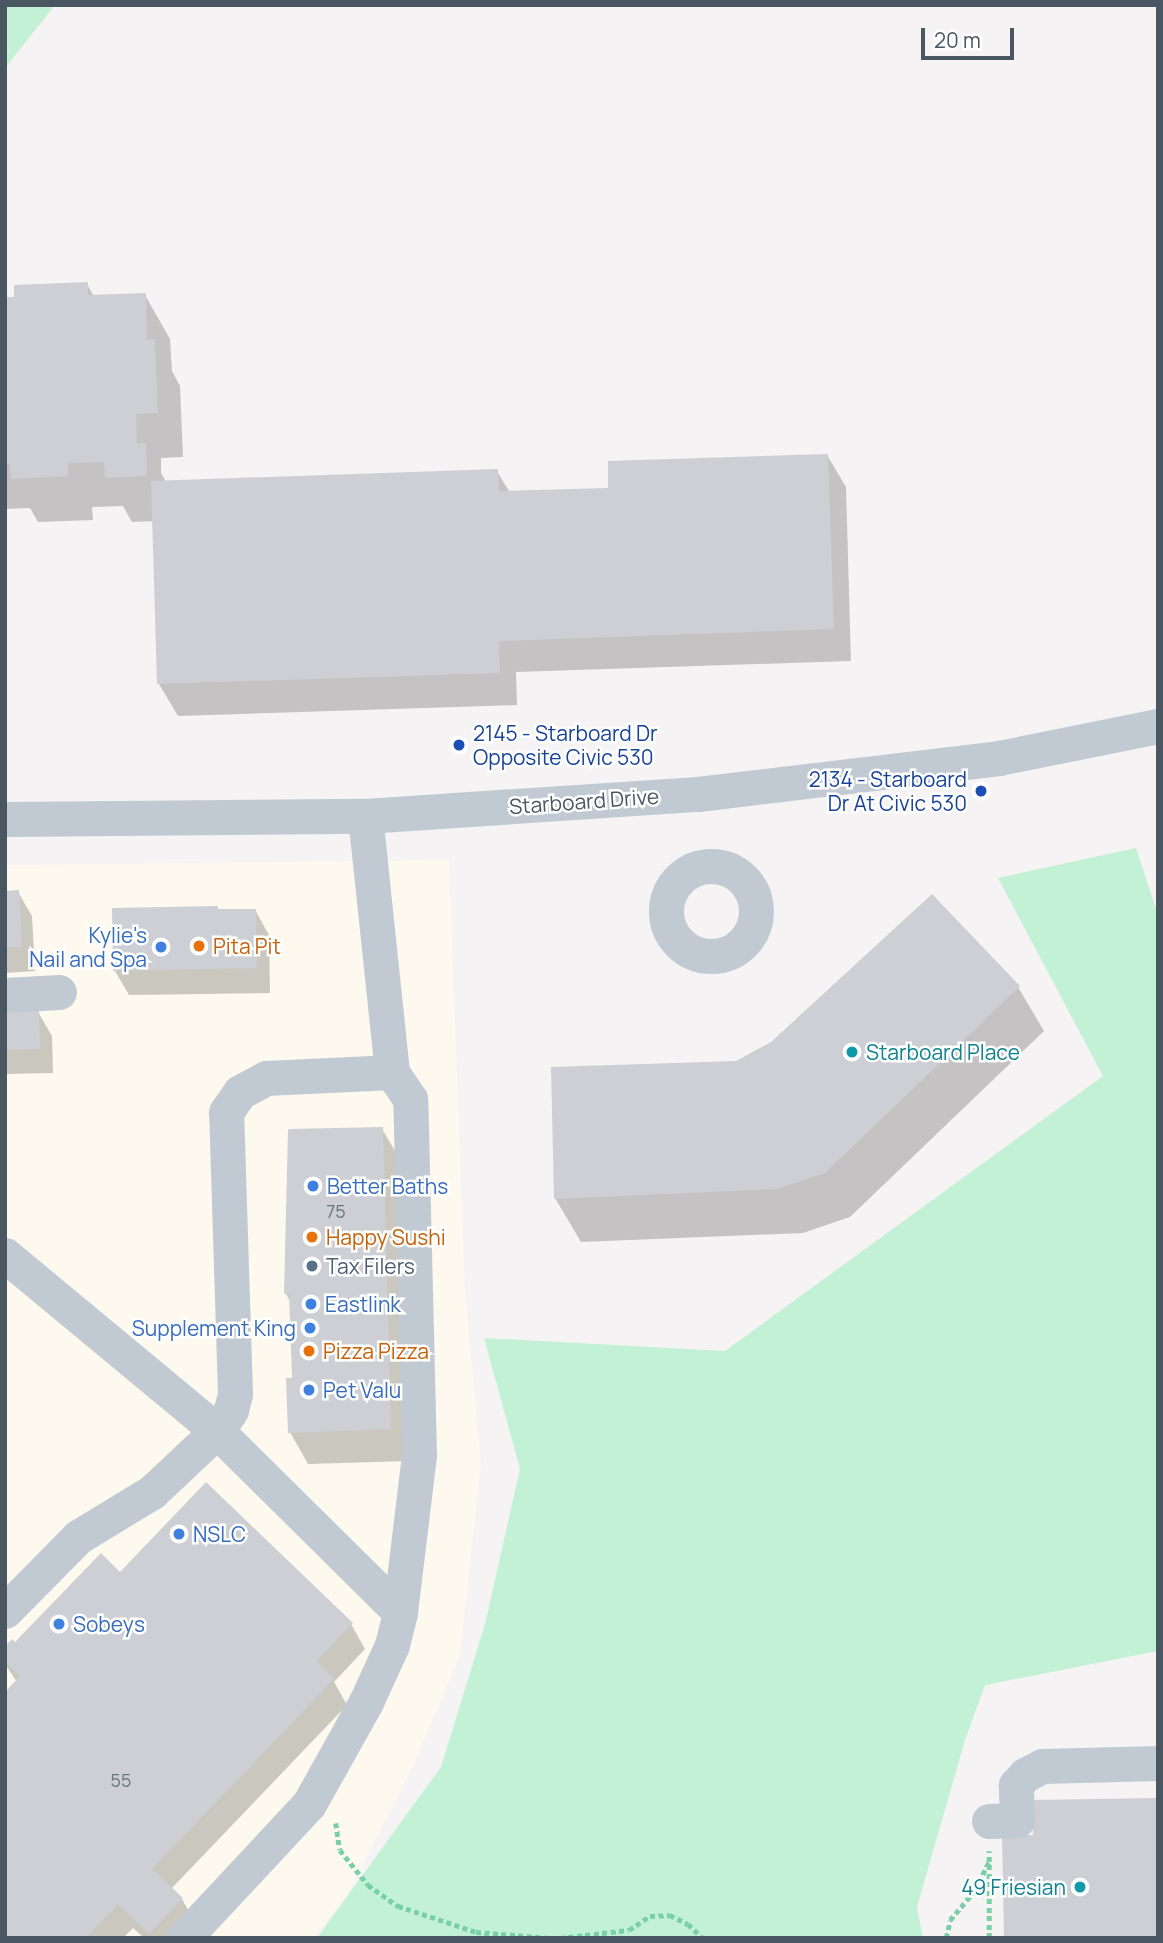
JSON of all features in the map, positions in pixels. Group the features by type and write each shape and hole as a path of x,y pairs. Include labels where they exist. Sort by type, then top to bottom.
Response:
{"street":[{"name":"Starboard Drive","path":"5,819 365,816 698,794 999,758 1158,726"},
{"path":"184,1938 309,1804 366,1702 392,1645 400,1612 419,1455 410,1098 392,1072 365,816"},
{"path":"5,995 59,992"},
{"path":"5,1611 69,1545 152,1492 217,1431 230,1410 235,1394 226,1112 240,1092 266,1078 392,1072"},
{"path":"5,1255 217,1431 400,1612"},
{"path":"989,1821 1017,1820 1016,1785 1025,1775 1042,1766 1158,1763"}],"path":[{"path":"327,1772 340,1850 368,1885 398,1906 476,1932 550,1938"},
{"path":"989,1821 989,1938"},
{"path":"946,1938 950,1920 975,1890 990,1860"},
{"path":"560,1938 629,1930 650,1916 670,1915 688,1924 703,1938"}],"shaded area":[{"path":"449,860 465,1291 481,1463 460,1656 414,1764 348,1893 313,1938 5,1938 5,865"}],"green space":[{"path":"5,5 55,5 5,68"},
{"path":"1136,848 1158,915 1158,1651 985,1685 965,1740 917,1907 923,1938 317,1938 441,1767 485,1624 520,1469 484,1338 725,1351 1103,1076 998,878"}],"building":[{"path":"88,282 88,295 146,293 147,340 155,339 158,413 136,414 137,443 146,443 147,476 105,478 104,462 68,463 68,476 11,479 10,464 5,464 5,297 14,297 14,285"},
{"path":"828,454 834,629 499,641 500,673 157,684 151,481 498,469 499,491 608,488 608,461"},
{"path":"19,890 22,947 5,948 5,891"},
{"name":"Starboard Place","path":"932,894 1020,986 825,1173 777,1189 554,1199 551,1067 736,1061 771,1042"},
{"path":"218,906 218,909 256,909 257,968 113,971 112,908"},
{"path":"39,1010 40,1049 5,1050 5,1011"},
{"path":"383,1127 391,1429 288,1433 286,1378 292,1378 289,1294 284,1294 288,1129"},
{"path":"206,1482 353,1623 316,1661 334,1679 152,1869 183,1898 149,1934 118,1904 86,1938 5,1938 5,1692 20,1676 5,1662 5,1646 12,1639 15,1642 101,1553 120,1572"},
{"name":"49 Friesian","path":"1158,1798 1158,1938 1004,1938 1002,1836 1033,1835 1032,1800"}],"place":[{"name":"2145 - Starboard Dr Opposite Civic 530","path":"459,745"},
{"name":"2134 - Starboard Dr At Civic 530","path":"981,791"},
{"name":"Pita Pit","path":"199,946"},
{"name":"Kylie's Nail and Spa","path":"161,947"},
{"name":"Starboard Place","path":"852,1052"},
{"name":"Better Baths","path":"313,1186"},
{"name":"Happy Sushi","path":"312,1237"},
{"name":"Tax Filers","path":"312,1266"},
{"name":"Eastlink","path":"311,1304"},
{"name":"Supplement King","path":"310,1328"},
{"name":"Pizza Pizza","path":"309,1351"},
{"name":"Pet Valu","path":"309,1390"},
{"name":"NSLC","path":"179,1534"},
{"name":"Sobeys","path":"59,1624"},
{"name":"49 Friesian","path":"1080,1887"}]}
